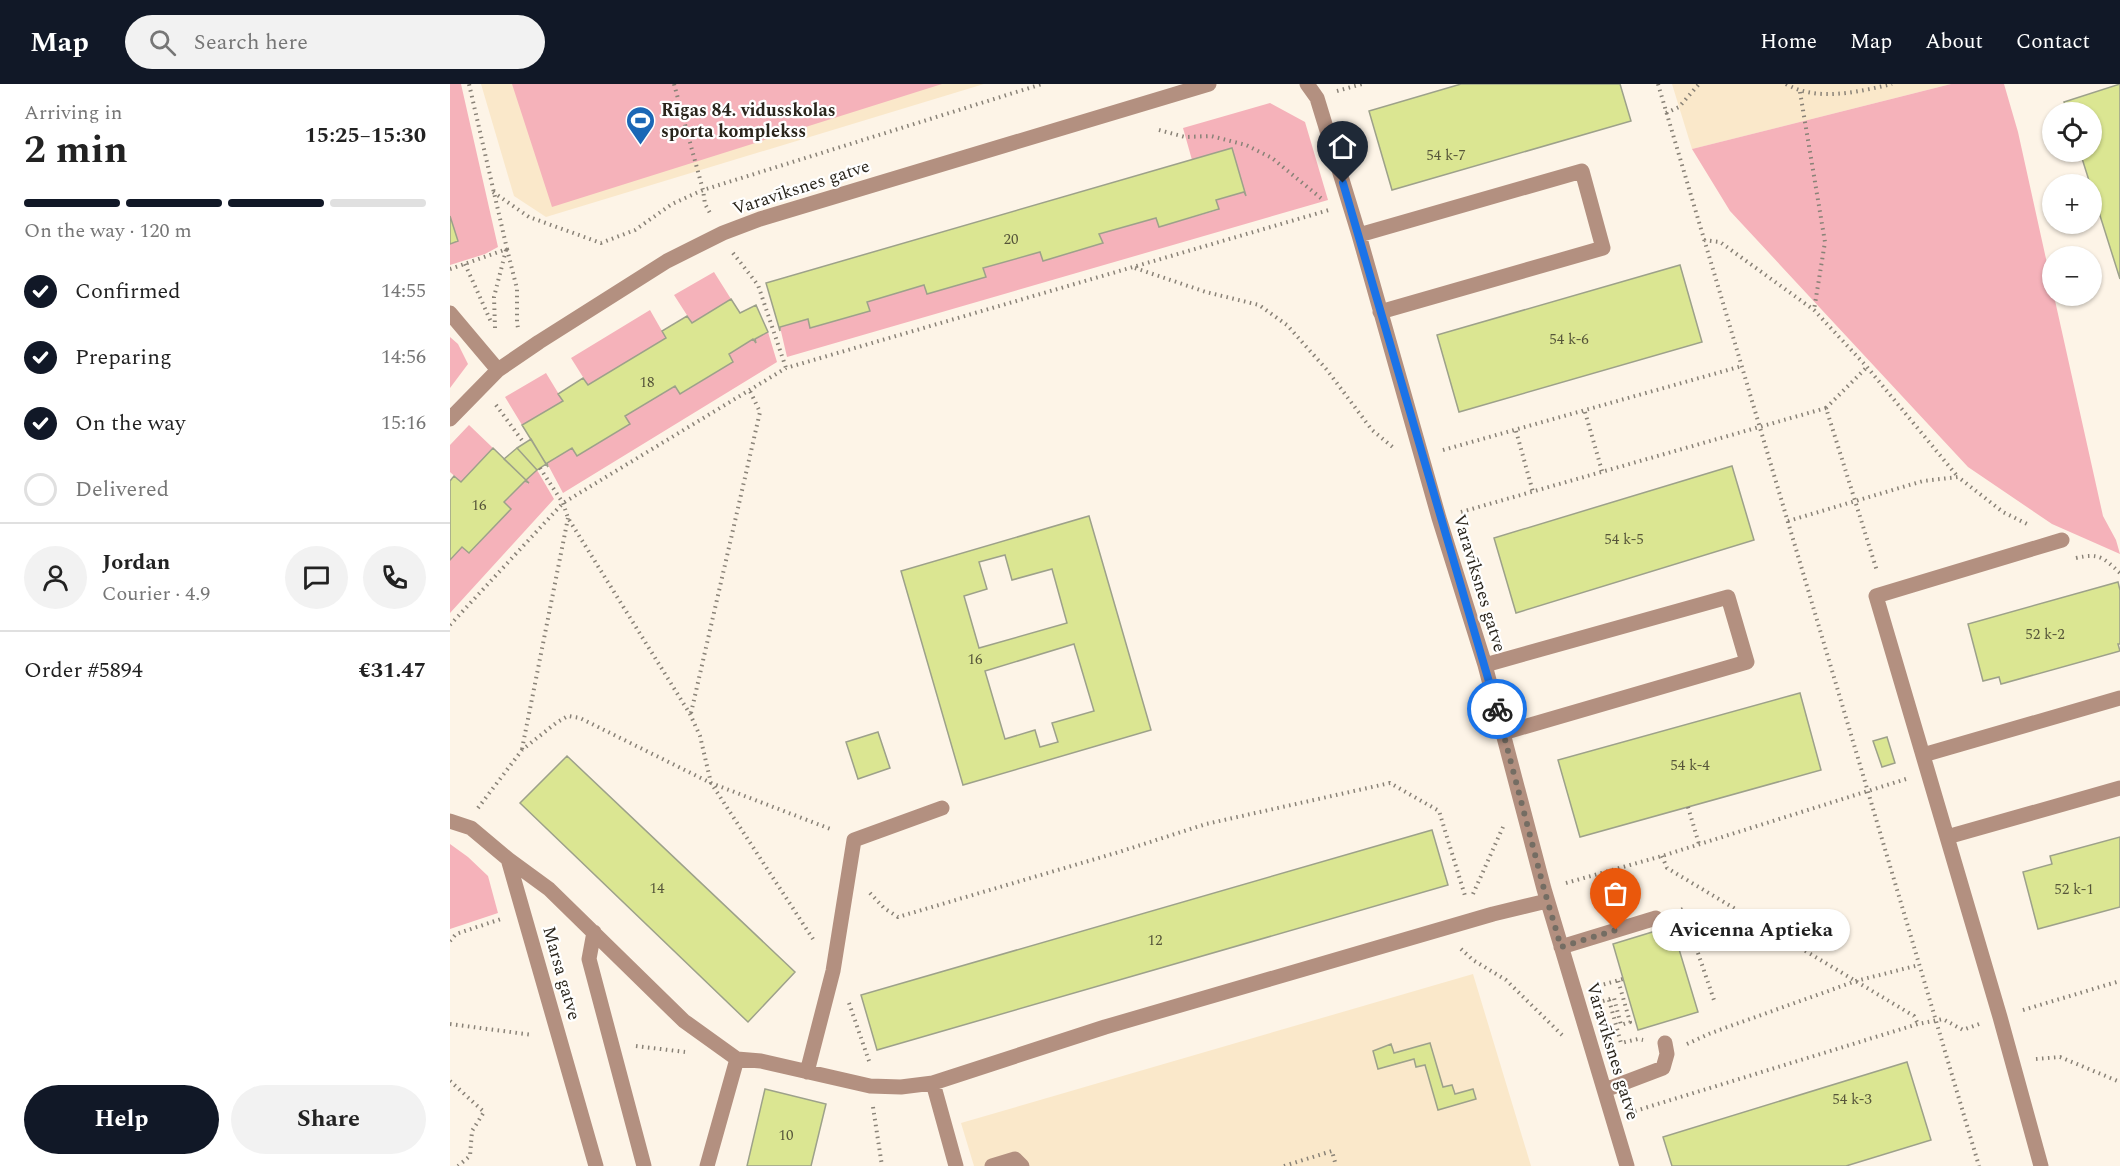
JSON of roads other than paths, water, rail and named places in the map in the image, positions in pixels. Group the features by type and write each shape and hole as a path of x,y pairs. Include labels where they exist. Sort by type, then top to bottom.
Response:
{"street":[{"name":"Varavīksnes gatve","path":"450,418 498,370 525,351 667,261 723,233 760,219 1209,84"},
{"name":"Varavīksnes gatve","path":"1307,84 1317,98 1359,235 1439,518 1485,665 1546,895 1627,1166"},
{"path":"1359,235 1582,171 1603,248 1380,312"},
{"path":"450,313 498,370"},
{"path":"2041,1166 2000,1017 1876,596 2062,540"},
{"path":"1485,665 1728,597 1747,662 1503,733"},
{"path":"1923,755 2120,698"},
{"path":"1947,837 2120,788"},
{"path":"807,1072 833,971 854,840 942,808"},
{"path":"450,821 471,828 549,889 684,1021 737,1059 760,1061 870,1086 901,1087 933,1083 1105,1027 1441,930 1546,895"},
{"name":"Marsa gatve","path":"508,859 596,1166"},
{"path":"1561,947 1656,918"},
{"path":"594,932 589,959 644,1166"},
{"path":"1605,1090 1664,1068 1666,1048"},
{"path":"707,1166 737,1059"},
{"path":"933,1083 956,1166"},
{"path":"992,1166 1015,1159 1022,1166"}],"place":[{"name":"Rīgas 84. vidusskolas sporta komplekss","path":"640,146"},
{"name":"Avicenna Aptieka","path":"1616,930"}]}
